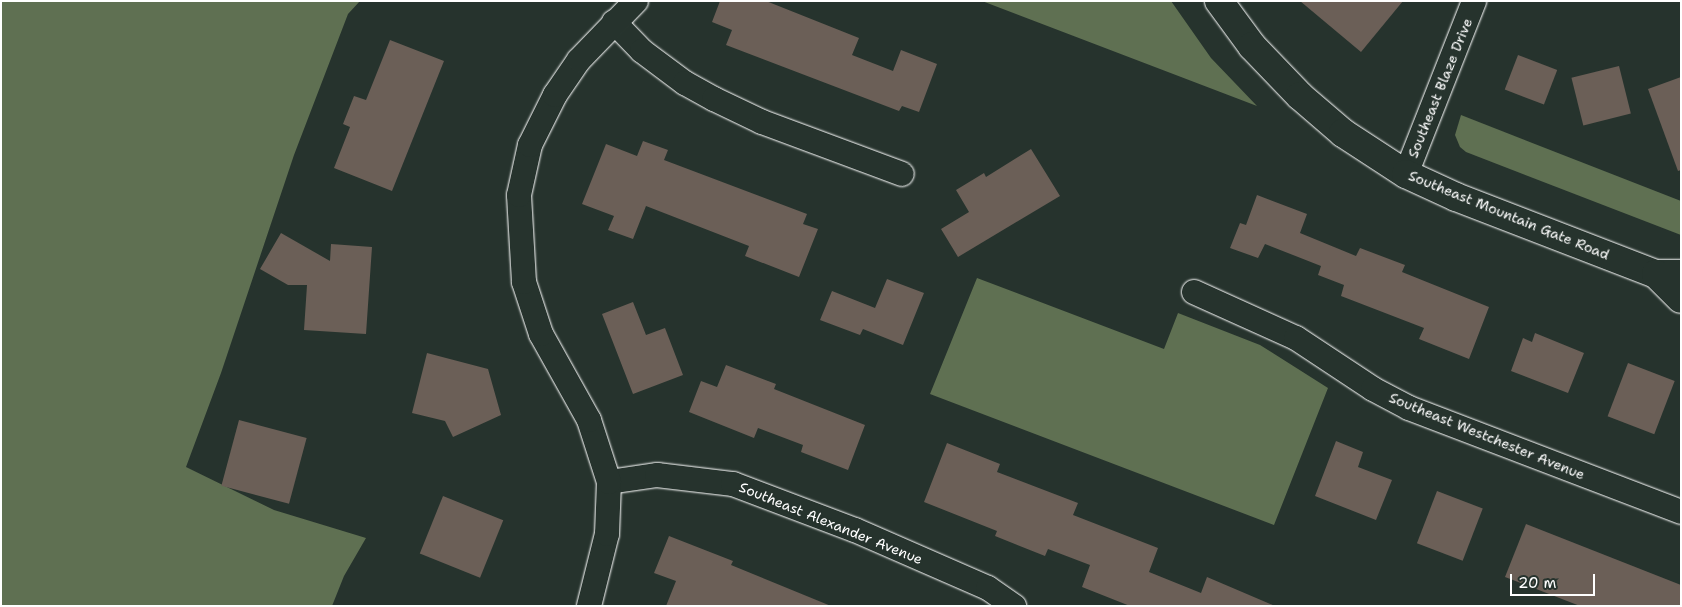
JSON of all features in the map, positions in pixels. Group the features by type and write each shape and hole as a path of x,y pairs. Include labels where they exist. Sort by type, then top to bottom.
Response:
{"street":[{"path":"589,606 607,534 609,482 589,420 541,334 524,282 518,195 530,146 555,94 579,60 636,1"},
{"name":"Southeast Mountain Gate Road","path":"1219,1 1252,46 1300,96 1343,133 1406,174 1456,197 1669,274 1681,298"},
{"name":"Southeast Blaze Drive","path":"1406,174 1474,1"},
{"path":"614,22 642,51 685,83 714,99 762,122 902,174"},
{"name":"Southeast Westchester Avenue","path":"1194,292 1296,338 1373,389 1409,408 1681,512"},
{"name":"Southeast Alexander Avenue","path":"609,482 657,475 733,484 855,530 988,588 1014,606"}],"green space":[{"path":"1,1 360,1 348,14 294,155 221,373 186,467 274,510 366,538 344,576 332,606 1,606"},
{"path":"982,1 1171,1 1211,58 1257,106"},
{"path":"1461,115 1681,201 1681,235 1466,152 1460,147 1455,135"},
{"path":"977,278 1164,349 1178,313 1260,345 1328,388 1274,525 930,394"}],"building":[{"path":"720,1 766,1 859,38 852,55 893,71 901,50 937,64 919,112 902,106 899,111 726,45 732,30 712,22"},
{"path":"1300,1 1403,1 1361,52"},
{"path":"390,40 444,61 392,191 334,168 350,127 343,124 354,96 366,100"},
{"path":"1518,55 1557,70 1544,105 1505,90"},
{"path":"1619,66 1631,114 1583,125 1571,78"},
{"path":"1681,77 1681,170 1678,171 1648,89"},
{"path":"643,141 668,150 664,160 807,214 803,224 818,229 799,277 745,256 749,246 646,206 633,239 608,230 614,216 582,204 606,144 637,156"},
{"path":"1031,149 1060,196 958,257 941,229 969,212 956,190 984,173 986,177"},
{"path":"1257,195 1307,214 1300,233 1356,256 1360,248 1405,265 1402,272 1489,307 1469,359 1419,339 1424,328 1341,296 1344,285 1318,275 1321,266 1265,244 1258,258 1230,248 1240,223 1246,225"},
{"path":"281,233 330,261 331,244 372,247 366,334 304,330 307,285 288,285 260,269"},
{"path":"887,279 924,293 903,345 863,329 860,335 820,320 832,291 875,308"},
{"path":"633,302 646,335 665,328 683,375 633,394 602,314"},
{"path":"1535,333 1584,353 1568,393 1511,371 1523,338 1532,342"},
{"path":"427,353 488,369 501,415 453,437 445,421 412,413"},
{"path":"1628,363 1675,381 1654,434 1608,416"},
{"path":"726,365 776,384 774,389 865,425 848,470 801,452 803,445 758,428 754,438 689,412 701,381 717,387"},
{"path":"239,420 307,438 289,504 221,486"},
{"path":"1336,441 1363,452 1358,467 1392,480 1376,520 1315,496"},
{"path":"947,443 1000,464 997,472 1078,503 1073,515 1158,548 1149,572 1201,593 1207,577 1275,606 1130,606 1082,587 1090,565 1048,549 1045,556 995,536 997,531 924,502"},
{"path":"1437,491 1483,509 1463,561 1417,543"},
{"path":"443,496 503,520 480,578 420,553"},
{"path":"1526,524 1681,585 1681,606 1580,606 1505,577"},
{"path":"669,536 733,561 731,565 831,606 666,606 676,581 654,573"}]}
